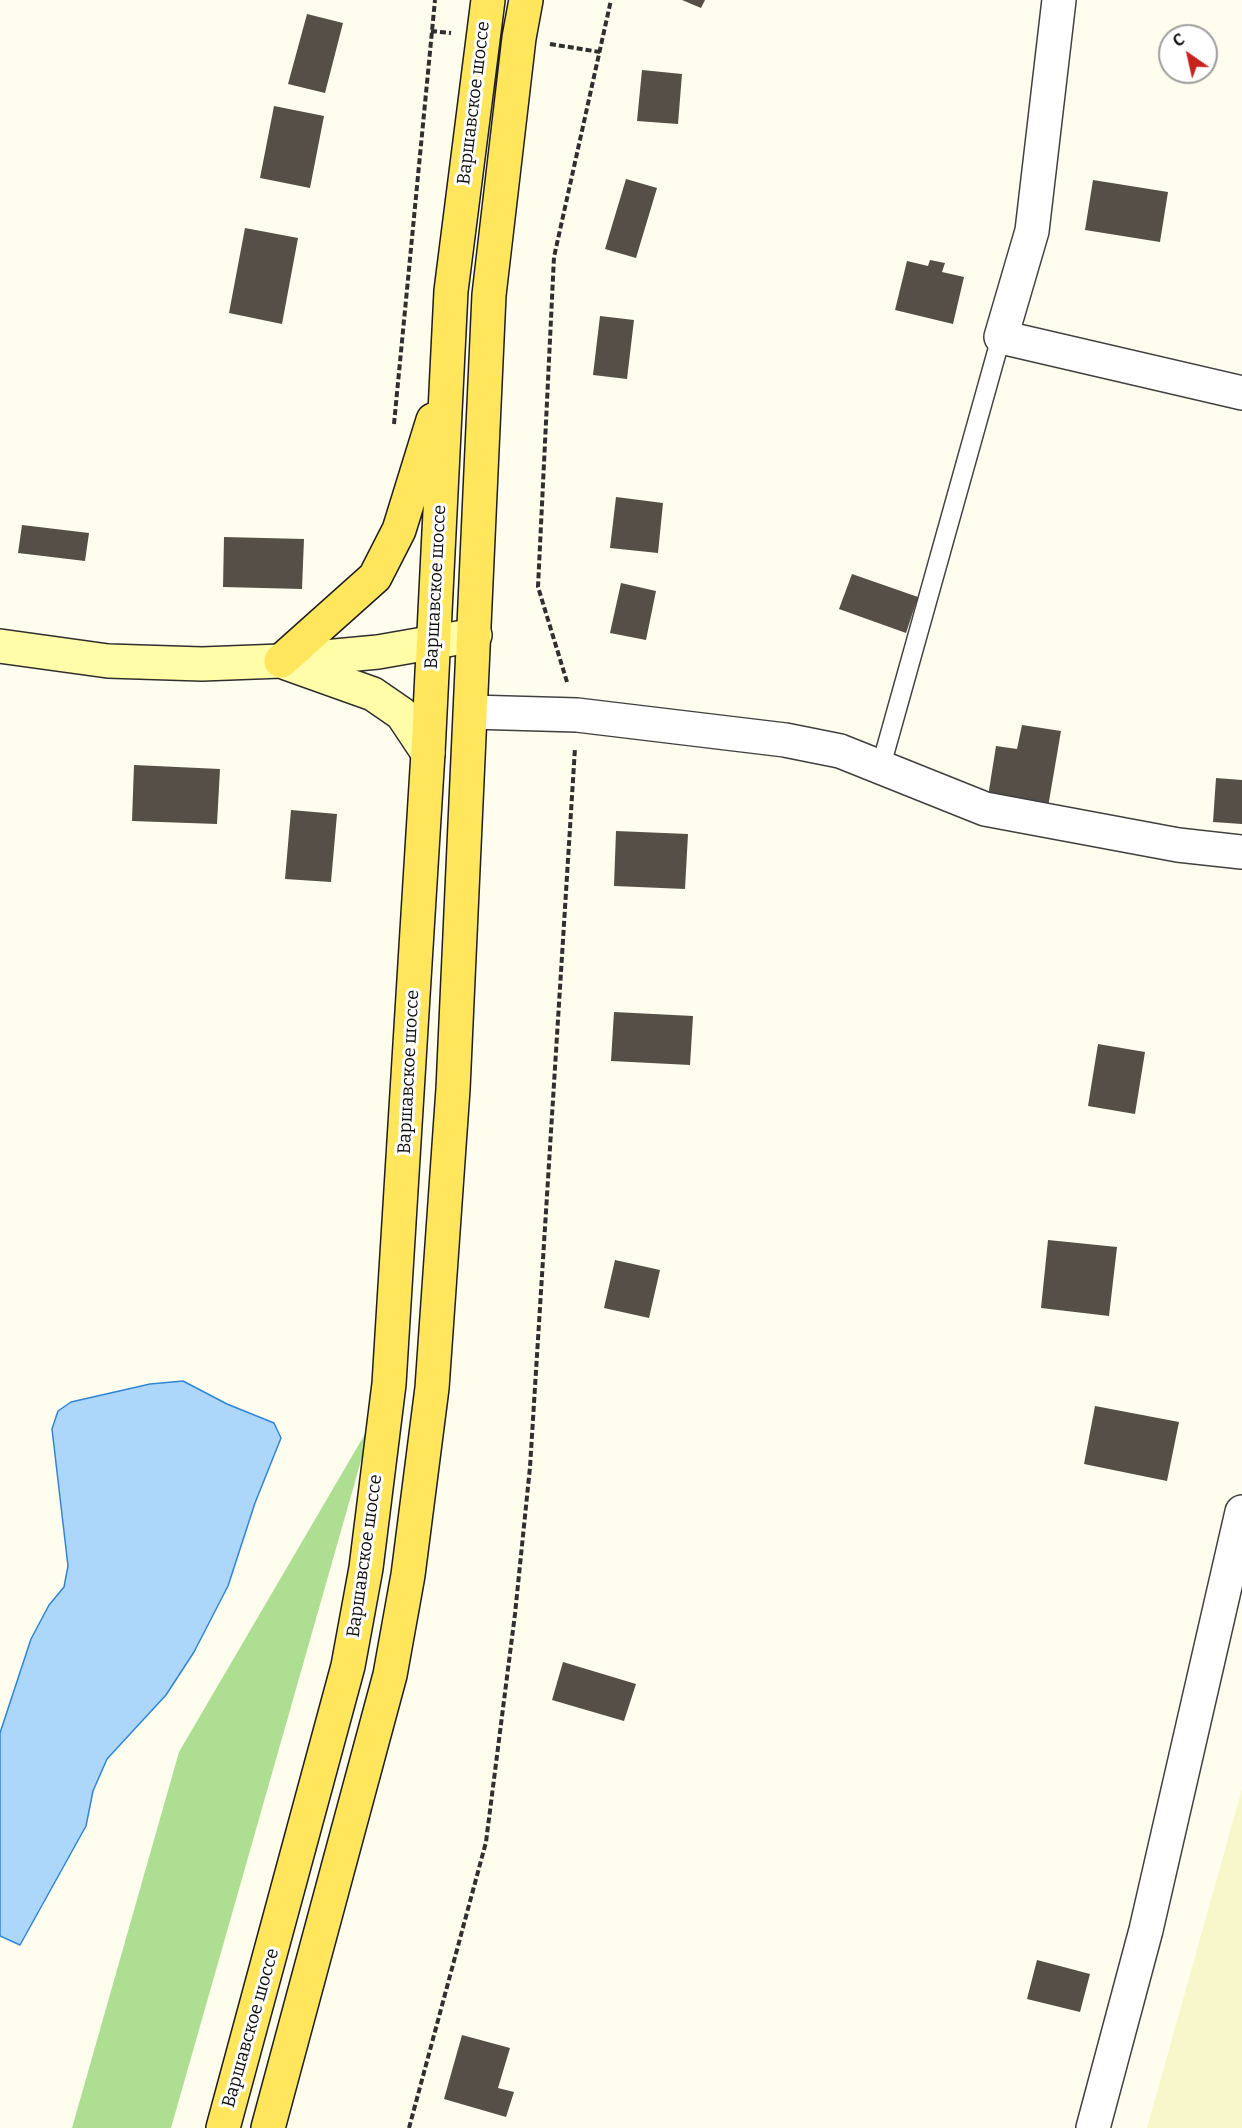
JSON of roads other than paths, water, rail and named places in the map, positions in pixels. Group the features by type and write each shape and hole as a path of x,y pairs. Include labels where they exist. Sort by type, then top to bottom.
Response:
{"main road":[{"name":"Варшавское шоссе","path":"223,2128 348,1666 366,1568 389,1384 428,753 455,254 488,0"},
{"name":"Варшавское шоссе","path":"268,2128 390,1675 408,1575 432,1388 453,1089 489,295 526,0"},
{"path":"281,661 375,577 399,530 447,372"},
{"path":"0,646 108,661 202,664 281,661 434,644 475,635"},
{"path":"281,661 373,694 402,714 428,753"}],"street":[{"path":"1059,0 1032,231 1001,336 1242,393"},
{"path":"471,712 577,714 785,740 840,751 985,809 1178,844 1242,852"},
{"path":"1093,2128 1146,1929 1242,1512"}],"lane":[{"path":"881,766 1001,336"}],"water":[{"path":"183,1381 227,1404 274,1423 281,1438 255,1503 228,1586 194,1652 166,1695 107,1759 93,1791 86,1826 20,1945 0,1936 0,1733 31,1639 49,1605 64,1587 68,1566 52,1429 58,1411 71,1402 150,1384"}]}
